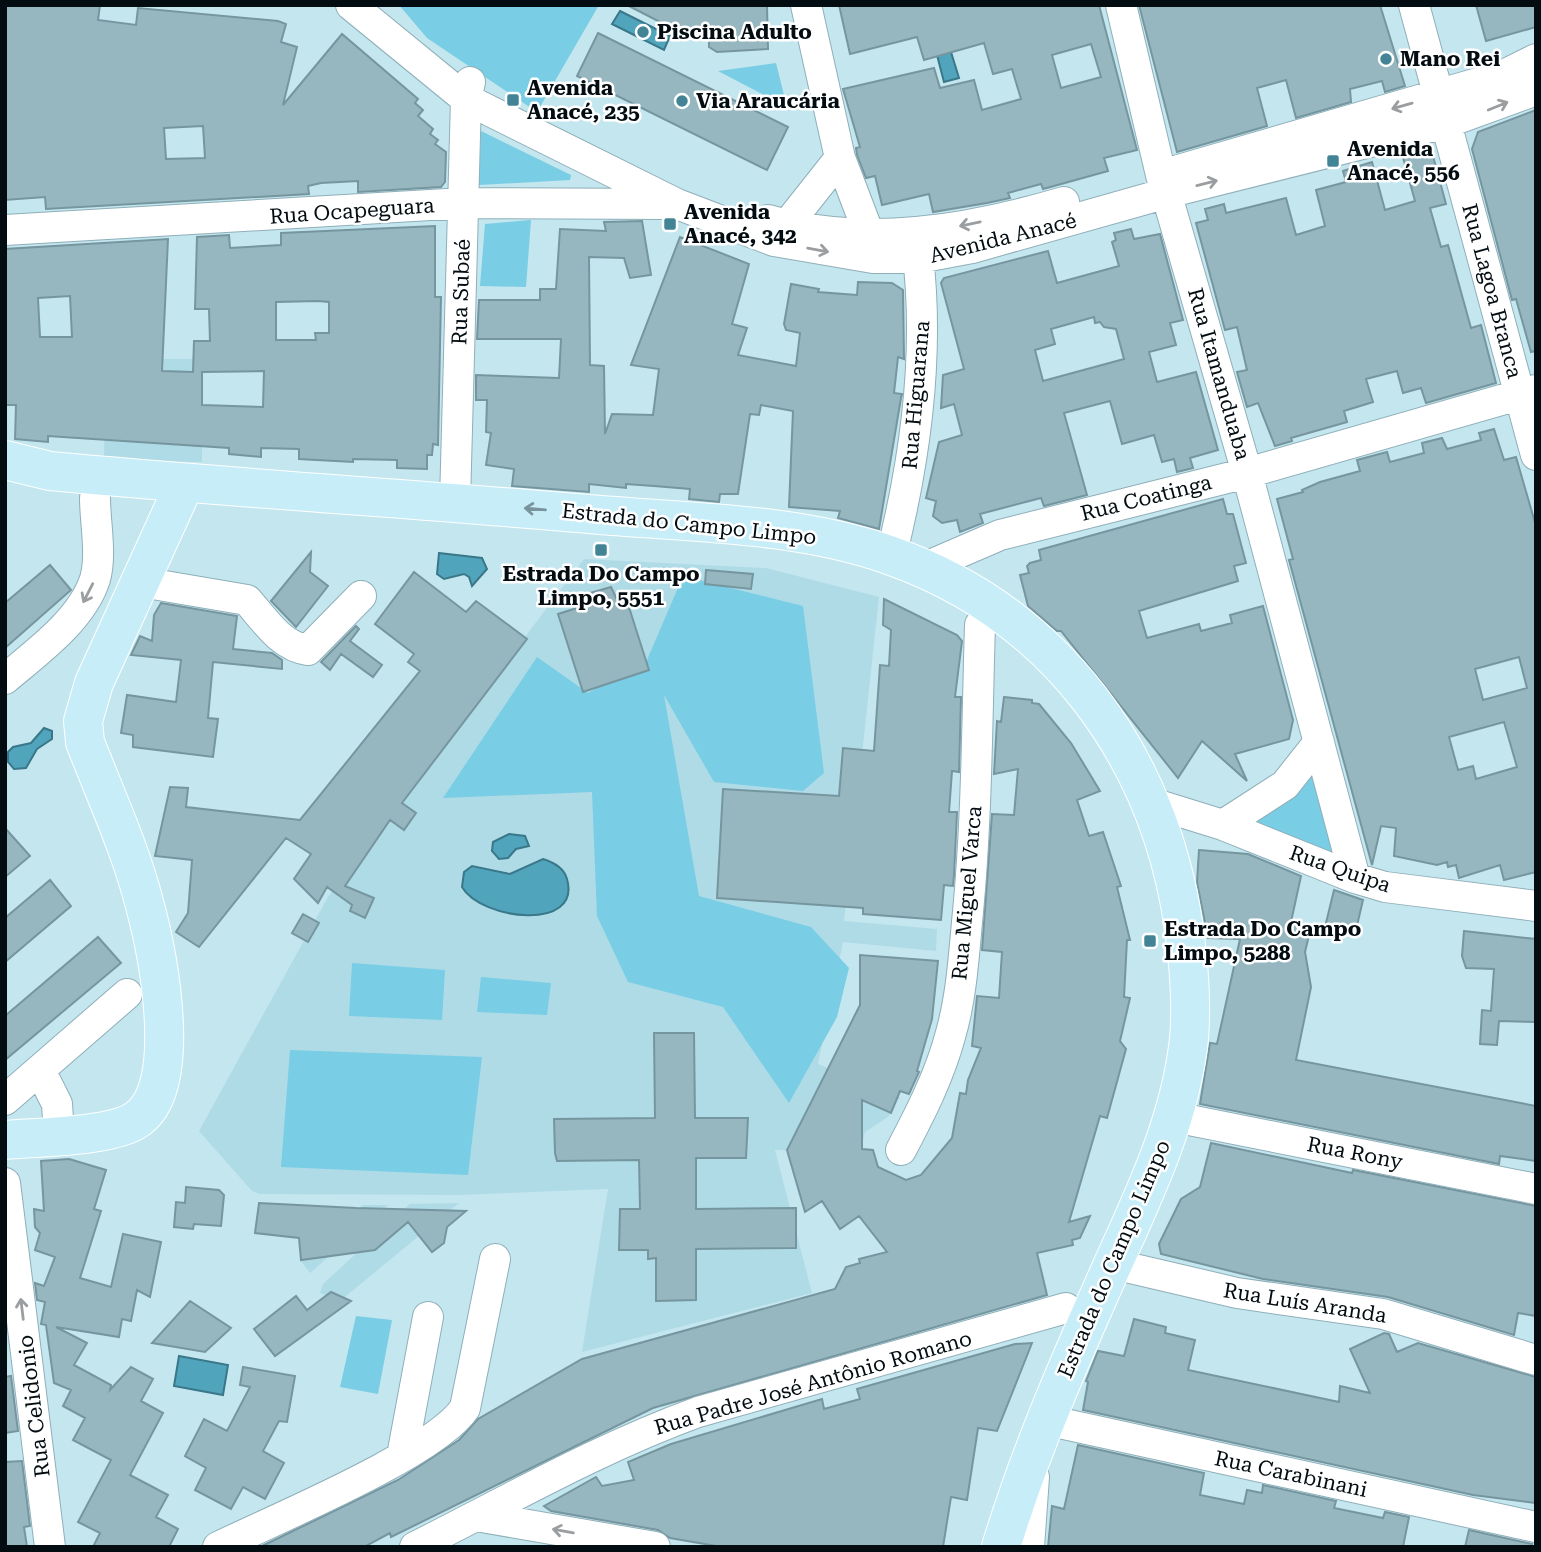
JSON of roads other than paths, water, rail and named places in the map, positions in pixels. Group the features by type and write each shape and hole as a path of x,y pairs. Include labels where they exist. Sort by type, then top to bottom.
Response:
{"main road":[{"name":"Estrada do Campo Limpo","path":"5,460 50,471 180,494 822,560 872,572 916,591 980,625 1021,658 1067,704 1103,753 1128,804 1145,850 1164,928 1169,992 1156,1092 1113,1208 1066,1308 977,1547"},
{"name":"Estrada do Campo Limpo","path":"5,484 95,498 180,494 455,502 824,536 906,562 948,580 1002,614 1071,674 1115,733 1152,803 1178,888 1188,964 1189,1038 1174,1117 1143,1203 1113,1264 1042,1432 1001,1547"},
{"path":"5,1140 113,1128 135,1122 153,1101 162,1070 163,1011 144,900 85,742 83,721 94,683 180,494"}],"street":[{"name":"Avenida Anacé","path":"351,5 468,90 774,241 860,257 917,246 984,245 1164,184 1443,109 1536,90"},
{"name":"Avenida Anacé","path":"369,5 468,90"},
{"path":"806,5 840,158 869,234"},
{"name":"Rua Itamanduaba","path":"1121,5 1164,184 1247,473 1355,878"},
{"name":"Rua Lagoa Branca","path":"1414,5 1528,392 1536,455"},
{"name":"Avenida Anacé","path":"1443,109 1536,59"},
{"name":"Rua Subaé","path":"455,502 468,90"},
{"path":"787,225 840,158"},
{"name":"Avenida Anacé","path":"685,197 787,225 869,234 917,246"},
{"name":"Rua Ocapeguara","path":"5,230 464,203 685,197"},
{"name":"Rua Higuarana","path":"906,562 911,468 923,357 923,298 917,246"},
{"name":"Rua Coatinga","path":"906,562 1247,473 1528,392"},
{"path":"5,679 75,615 86,598 95,579 97,561 95,498"},
{"path":"141,582 247,600 270,629 298,649 308,650 361,596"},
{"name":"Rua Miguel Varca","path":"901,1150 927,1101 944,1057 952,1031 963,966 973,853 980,625"},
{"path":"1223,825 1285,785 1319,741"},
{"name":"Rua Quipa","path":"1152,803 1223,825 1355,878 1435,895 1536,906"},
{"path":"5,1100 41,1072 127,994"},
{"path":"41,1072 57,1104 59,1135"},
{"name":"Rua Rony","path":"1174,1117 1536,1189"},
{"name":"Rua Celidonio","path":"5,1182 50,1547"},
{"path":"218,1547 402,1457 456,1422 465,1408 495,1259"},
{"name":"Rua Luís Aranda","path":"1113,1264 1237,1293 1383,1314 1536,1360"},
{"name":"Rua Padre José Antônio Romano","path":"415,1547 611,1448 698,1412 1066,1308"},
{"path":"402,1457 428,1317"},
{"path":"1029,1547 1042,1432"},
{"name":"Rua Carabinani","path":"1042,1432 1536,1527"},
{"path":"476,1516 655,1547"}],"place":[{"name":"Piscina Adulto","path":"643,32"},
{"name":"Mano Rei","path":"1386,59"},
{"name":"Avenida Anacé, 235","path":"513,100"},
{"name":"Via Araucária","path":"682,101"},
{"name":"Avenida Anacé, 556","path":"1333,161"},
{"name":"Avenida Anacé, 342","path":"670,224"},
{"name":"Estrada Do Campo Limpo, 5551","path":"601,550"},
{"name":"Estrada Do Campo Limpo, 5288","path":"1150,941"}]}
